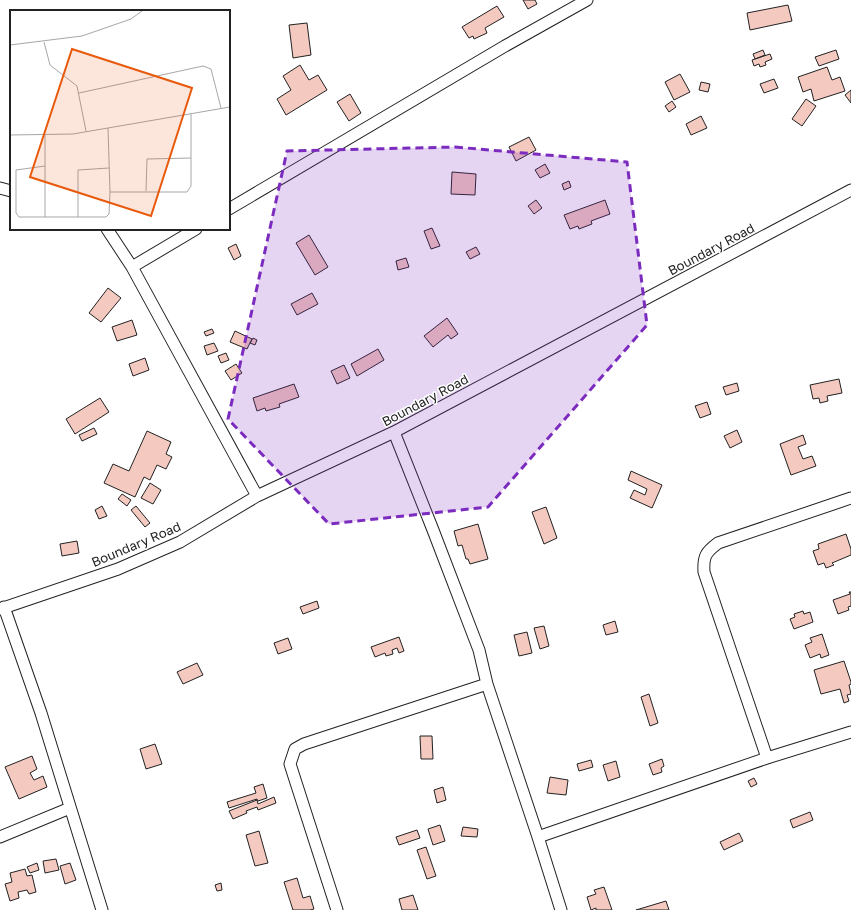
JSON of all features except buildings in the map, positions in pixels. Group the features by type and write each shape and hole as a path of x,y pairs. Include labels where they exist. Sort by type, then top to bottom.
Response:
{"street":[{"path":"230,208 505,46 587,0"},
{"path":"0,188 10,191"},
{"name":"Boundary Road","path":"2,608 118,569 180,542 257,496 394,432 851,190"},
{"path":"108,230 132,267 257,496"},
{"path":"132,267 194,230"},
{"path":"394,432 479,650 487,684 561,910"},
{"path":"767,758 704,572 704,560 708,550 718,543 851,498"},
{"path":"2,608 41,713 102,910"},
{"path":"337,910 290,764 295,749 304,744 487,684"},
{"path":"538,837 767,758 851,732"},
{"path":"0,837 70,808"}],"highlighted area":[{"path":"455,147 627,162 647,325 488,507 329,524 228,419 287,151"}]}
